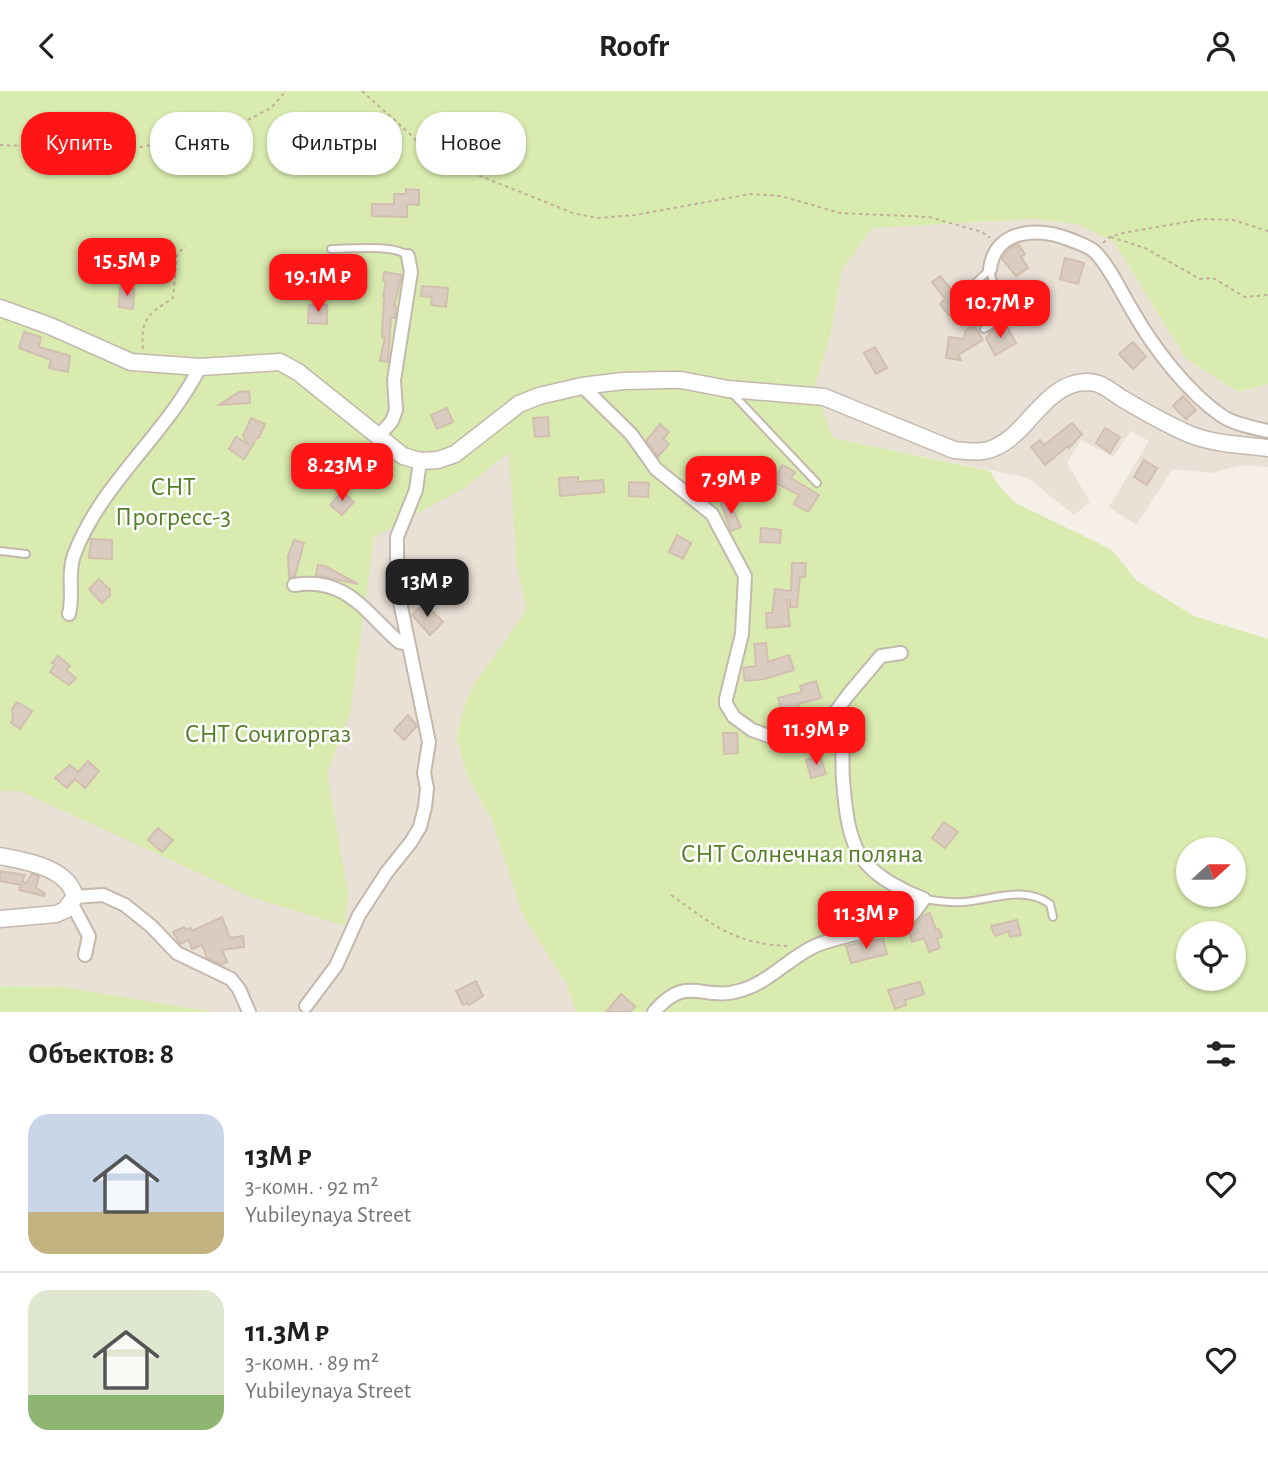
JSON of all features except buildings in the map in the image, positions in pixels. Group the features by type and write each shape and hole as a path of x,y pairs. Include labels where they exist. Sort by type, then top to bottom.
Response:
{"street":[{"path":"990,269 992,255 999,245 1027,232 1058,235 1094,251 1142,328 1171,366 1203,400 1224,418 1268,431"},
{"path":"378,437 392,421 396,410 394,380 411,272 408,256"},
{"path":"0,308 51,326 119,358 144,364 200,367 281,362 298,372 403,456 420,461 438,460 455,454 519,404 538,396 582,386 623,381 667,380 728,389 824,397 954,450 983,451 996,448 1008,439 1055,394 1071,385 1101,384 1160,421 1193,435 1268,448"},
{"path":"69,614 71,566 80,542 118,479 187,393 200,367"},
{"path":"582,386 631,435 656,469 712,514 746,576 742,634 726,699 729,711 752,730 769,736 781,737 835,729 842,736 843,779 849,824 861,855 867,864 887,879 923,899 909,918 835,937 811,947 757,984 741,991 676,992 666,998 654,1012"},
{"path":"306,1006 336,966 359,915 387,872 411,842 425,807 427,788 424,773 429,742 399,597 397,537 416,490 420,461"},
{"path":"294,585 326,586 342,590 356,599 399,642 407,644"},
{"path":"823,729 881,656 901,653"},
{"path":"0,856 45,868 69,884 73,901 89,936 85,955"},
{"path":"0,919 57,914 65,911 73,901 103,895 125,905 152,926 177,953 231,979 239,989 249,1012"}],"lane":[{"path":"331,249 390,249 402,251 408,256"},
{"path":"967,291 990,269"},
{"path":"984,329 998,321 1000,314 990,269"},
{"path":"728,389 817,483"},
{"path":"0,551 26,554"},
{"path":"923,899 965,902 1028,894 1041,897 1050,904 1053,916"}],"path":[{"path":"0,145 125,150 214,133 238,125 271,108 286,91"},
{"path":"362,91 430,156 573,213 597,219 635,215 728,197 781,196 840,213 929,217 982,232 999,245"},
{"path":"1094,251 1110,237 1202,219 1233,221 1268,232"},
{"path":"1110,237 1144,248 1200,279 1213,278 1245,297 1268,295"},
{"path":"144,364 141,328 153,311 173,298 177,255 185,246"},
{"path":"671,895 719,928 743,940 767,945 811,947"}],"shaded area":[{"path":"1034,219 1077,224 1114,242 1186,359 1239,392 1268,384 1268,467 1244,465 1210,473 1173,469 1136,525 1109,507 1149,441 1131,431 1113,457 1081,440 1067,463 1090,502 1074,515 1028,478 833,438 466,701 456,737 467,775 492,821 523,916 566,983 576,1012 214,1012 63,987 0,987 0,224 814,389 831,332 842,269 873,228"}],"green space":[{"path":"0,91 1268,91 1268,384 1239,392 1186,359 1114,242 1077,224 1034,219 873,228 842,269 831,332 814,389 833,438 990,471 1014,502 1112,550 1137,581 1194,616 1268,639 1268,1012 576,1012 566,983 523,916 492,821 467,775 456,737 473,686 527,609 517,567 509,452 466,487 374,537 350,714 327,773 348,894 345,926 251,897 20,791 0,791"},
{"path":"0,987 63,987 214,1012 0,1012"}],"park label":[{"name":"СНТ Прогресс-3","path":"173,500"},
{"name":"СНТ Сочигоргаз","path":"268,733"},
{"name":"СНТ Солнечная поляна","path":"802,853"}]}
